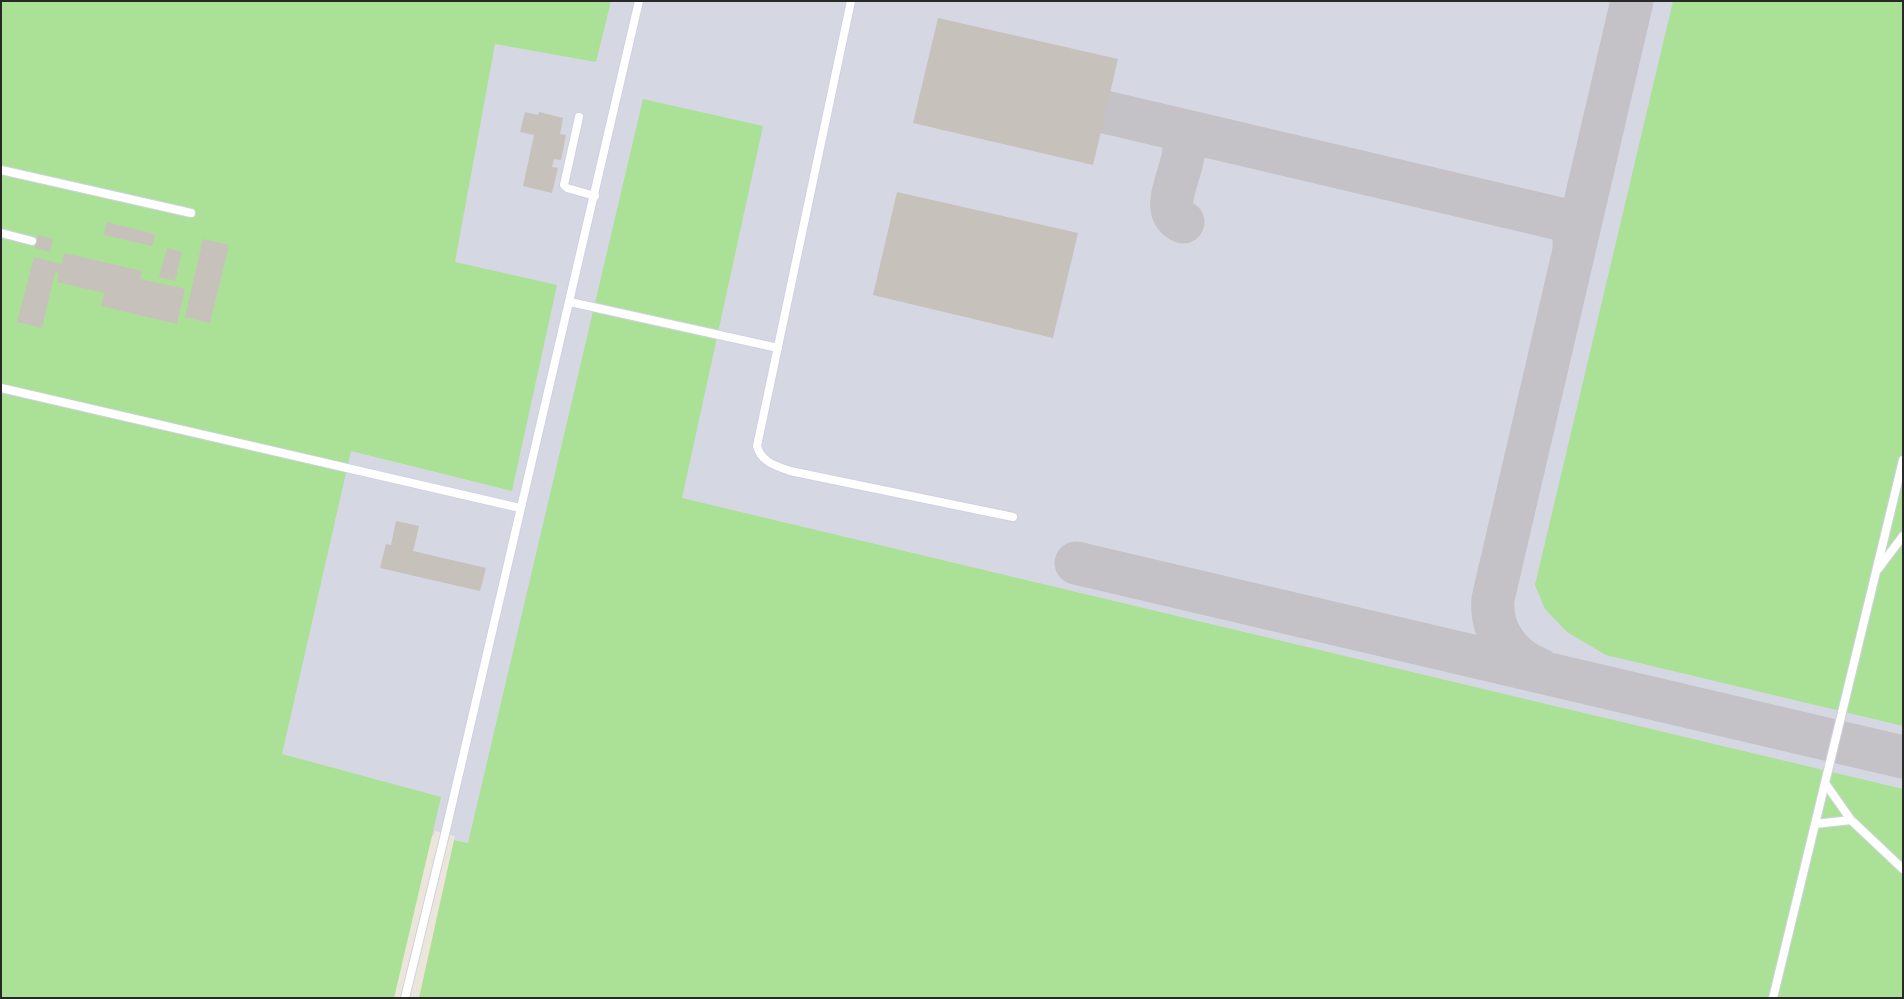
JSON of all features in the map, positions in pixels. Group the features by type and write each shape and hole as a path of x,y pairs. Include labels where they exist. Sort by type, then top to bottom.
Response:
{"lane":[{"path":"405,998 449,819 520,508 595,196 639,1"},
{"path":"850,1 757,446 759,453 765,460 790,471 1013,517"},
{"path":"579,117 564,185 567,188 595,196"},
{"path":"1,170 191,213"},
{"path":"1,233 32,241"},
{"path":"570,302 778,348"},
{"path":"1,388 520,508"},
{"path":"1772,998 1903,460"},
{"path":"1876,571 1903,536"},
{"path":"1825,783 1851,820 1903,869"},
{"path":"1815,824 1851,820"}],"shaded area":[{"path":"1,1 1903,1 1903,998 503,852 454,840 455,836 435,831 433,836 166,773"}],"green space":[{"path":"1,1 611,1 596,62 495,44 455,262 557,285 512,491 351,451 282,754 441,797 394,998 1,998"},
{"path":"1673,1 1903,1 1903,726 1606,655 1567,632 1545,609 1535,585"},
{"path":"643,99 763,126 682,498 1903,789 1903,998 419,998 454,840 468,843"}],"building":[{"path":"938,18 1118,59 1093,165 913,123"},
{"path":"525,112 538,115 539,112 563,118 560,134 566,135 561,160 554,159 552,167 558,168 552,193 523,186 534,135 520,132"},
{"path":"897,192 1078,233 1053,338 873,295"},
{"path":"107,222 155,234 152,246 104,235"},
{"path":"38,235 53,239 50,252 35,248"},
{"path":"203,239 229,245 210,323 185,317"},
{"path":"167,248 182,252 175,281 159,277"},
{"path":"64,253 142,271 140,279 185,289 177,324 101,306 104,293 57,282 59,273 55,272 42,328 17,322 34,257 62,264"},
{"path":"396,521 419,526 413,551 486,568 480,591 380,568 386,544 391,545"}],"taxiway":[{"path":"1539,669 1519,658 1504,642 1495,622 1493,599 1632,1"},
{"path":"1105,112 1560,219 1572,230 1574,246"},
{"path":"1172,128 1181,136 1184,148 1172,203 1174,214 1183,222"},
{"path":"1076,563 1903,757"}]}
